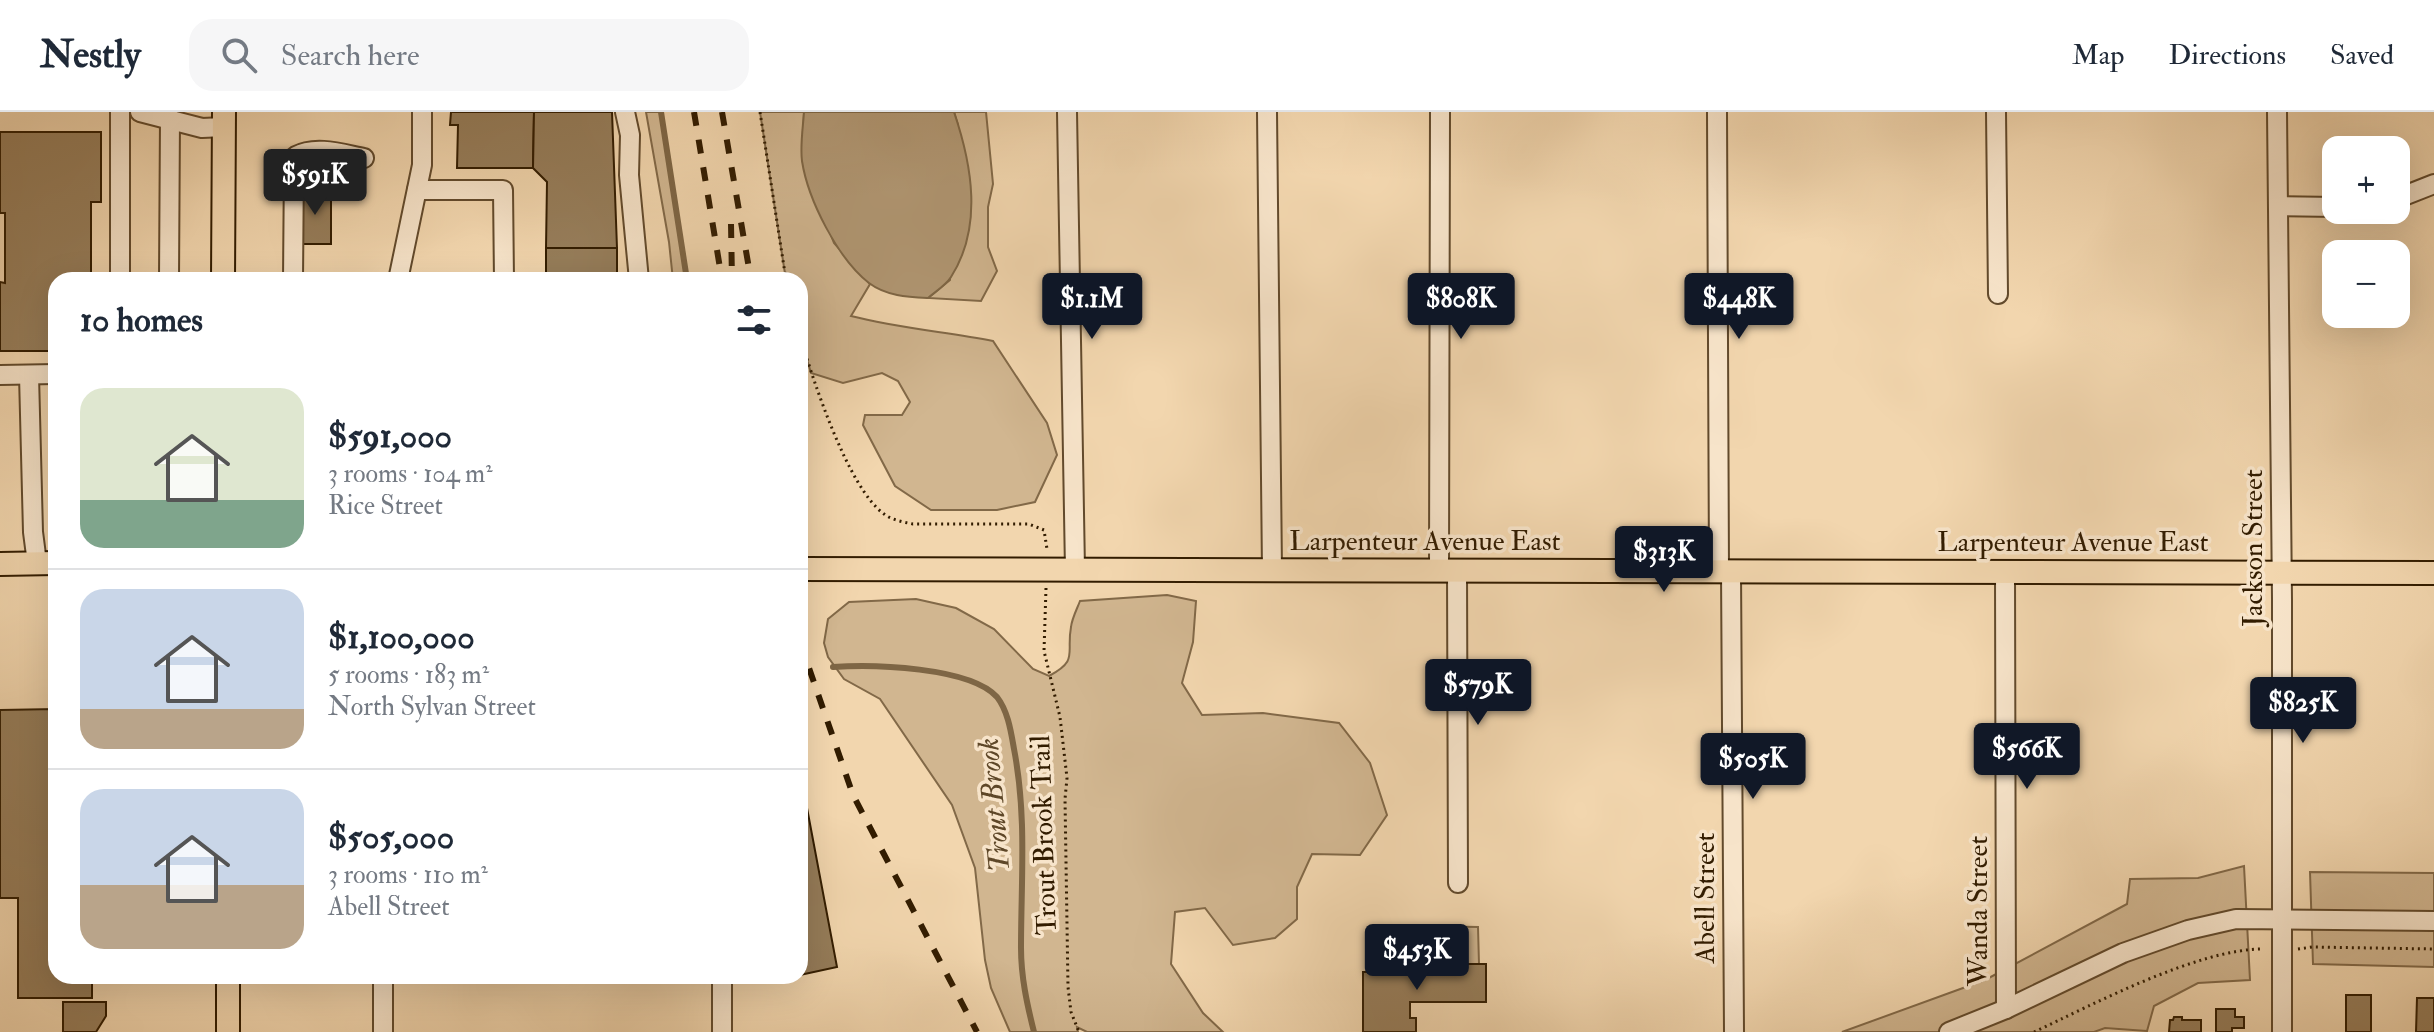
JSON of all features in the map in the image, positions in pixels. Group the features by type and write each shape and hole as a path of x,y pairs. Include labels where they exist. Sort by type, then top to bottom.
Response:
{"main road":[{"path":"223,272 224,120"},
{"path":"0,564 47,563"},
{"name":"Larpenteur Avenue East","path":"808,569 2434,573"},
{"path":"228,984 228,1032"}],"street":[{"path":"120,112 120,272"},
{"path":"140,112 202,128 224,120"},
{"path":"400,272 422,165 422,112"},
{"path":"625,112 630,135 629,175 638,272"},
{"path":"1067,112 1075,570"},
{"path":"1267,112 1272,570"},
{"path":"1440,112 1448,570 1458,883"},
{"name":"Abell Street","path":"1717,112 1734,1032"},
{"path":"1996,112 1998,294"},
{"name":"Jackson Street","path":"2277,112 2282,572 2282,1032"},
{"path":"169,272 170,118"},
{"path":"293,272 296,156 325,151 364,158"},
{"path":"2410,193 2434,184"},
{"path":"417,190 503,190 504,272"},
{"path":"2278,206 2322,207"},
{"path":"0,375 48,374"},
{"path":"29,375 33,532 47,563"},
{"name":"Wanda Street","path":"2005,572 2006,1009"},
{"path":"1949,1032 2006,1009 2123,953 2188,930 2236,919 2434,921"},
{"path":"383,984 383,1032"},
{"path":"722,984 722,1032"}],"path":[{"path":"760,112 785,272"},
{"path":"808,363 841,449 866,495 883,514 896,521 913,524 1029,524 1044,530 1047,544"},
{"name":"Trout Brook Trail","path":"1046,589 1044,651 1058,709 1067,778 1068,987 1071,1012 1079,1032"},
{"path":"2305,950 2312,947 2434,949"},
{"path":"2034,1032 2162,975 2225,953 2258,948"}],"shaded area":[{"path":"646,112 662,112 686,272 672,272"},
{"path":"760,112 804,112 802,160 834,243 870,284 851,316 993,341 1047,423 1057,455 1035,502 997,510 931,510 895,486 863,425 865,415 902,415 910,402 898,381 882,373 843,383 811,373 808,363 808,272 785,272"},
{"path":"804,112 954,112 966,153 971,217 968,238 951,277 928,298 897,295 869,283 836,244 826,228 805,176 801,149"},
{"path":"954,112 986,112 993,184 988,207 988,247 997,271 981,301 928,298 950,280 958,125"},
{"path":"1167,595 1196,601 1193,642 1182,683 1202,715 1263,713 1339,723 1370,763 1387,815 1360,855 1312,854 1297,887 1297,919 1275,938 1233,945 1205,908 1175,912 1171,964 1203,1013 1223,1032 1087,1032 1077,1027 1078,1032 1010,1032 991,988 975,868 952,805 880,699 844,679 828,657 824,643 828,619 849,602 916,599 956,608 994,629 1033,669 1049,676 1068,661 1072,624 1080,601"},
{"path":"2244,866 2250,980 2198,983 2154,1006 2147,1031 2105,1028 2094,1032 1842,1032 1985,980 2127,904 2130,879 2198,878"},
{"path":"2310,872 2434,873 2434,967 2313,964"},
{"path":"1421,926 1478,927 1479,964 1422,964"}],"building":[{"path":"451,112 534,112 533,168 457,168 458,125 450,125"},
{"path":"534,112 612,112 617,248 546,248 547,182 533,168"},
{"path":"0,132 101,132 101,202 91,202 91,272 48,272 48,351 0,351 0,282 5,283 5,213 0,213"},
{"path":"298,190 331,190 331,244 299,244"},
{"path":"546,248 617,248 617,272 546,272"},
{"path":"48,709 48,984 92,984 92,998 18,998 18,898 0,898 0,710"},
{"path":"808,813 837,967 808,973"},
{"path":"1398,964 1486,964 1486,1002 1410,1002 1410,1018 1416,1018 1416,1032 1363,1032 1363,972 1398,972"},
{"path":"2346,995 2371,995 2371,1032 2346,1032"},
{"path":"2417,998 2434,998 2434,1032 2416,1032"},
{"path":"63,1002 106,1002 106,1016 96,1032 63,1032"},
{"path":"2216,1009 2235,1009 2235,1017 2244,1017 2244,1028 2216,1032"},
{"path":"2174,1017 2201,1020 2201,1032 2169,1032 2170,1020"}],"waterway":[{"name":"Trout Brook","path":"661,112 686,272"},
{"name":"Trout Brook","path":"833,667 895,667 944,674 984,687 1001,703 1012,736 1021,799 1021,959 1034,1032"}],"railway":[{"path":"694,112 721,272"},
{"path":"722,112 750,272"},
{"path":"731,224 732,272"},
{"path":"808,665 853,795 977,1032"}]}
